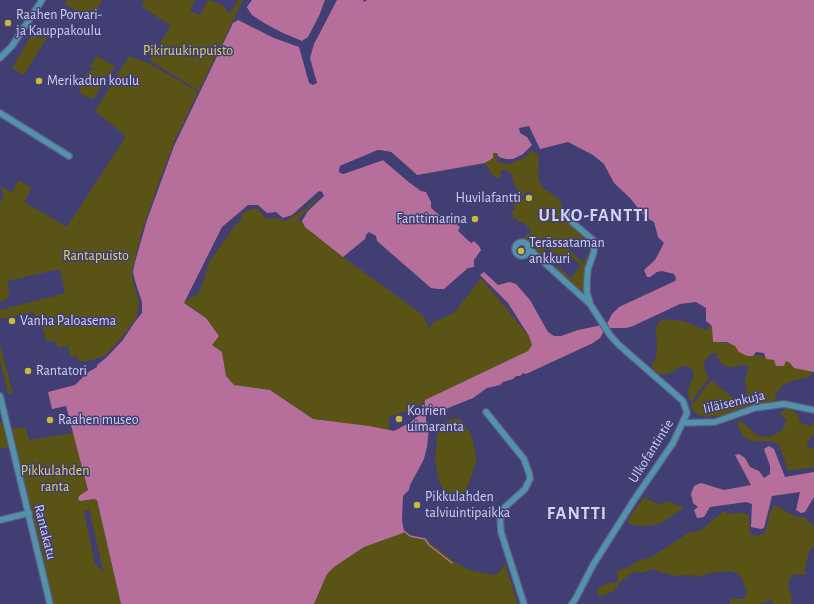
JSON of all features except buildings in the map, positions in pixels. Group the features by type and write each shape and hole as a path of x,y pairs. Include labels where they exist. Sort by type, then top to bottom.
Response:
{"street":[{"path":"0,58 12,46 42,0"},
{"path":"0,114 69,156"},
{"path":"569,214 572,222 593,240 594,252 588,269 587,280 587,293 590,304"},
{"path":"518,244 526,244 528,248 528,252 524,255 520,256 516,254 515,247 518,244"},
{"name":"Ulkofantintie","path":"528,248 539,259 552,268 590,304 610,335 619,345 682,401 687,414 673,443 634,500 593,566 572,604"},
{"name":"Ulkofantintie","path":"524,255 539,259"},
{"name":"Rantakatu","path":"0,396 3,421 29,513 50,604"},
{"name":"Iiläisenkuja","path":"683,423 715,422 755,408 784,404 814,410"},
{"path":"486,412 524,459 529,473 530,479 525,489 504,508 500,516 501,532 524,604"},
{"path":"0,520 29,513"}],"green space":[{"path":"67,0 102,0 90,20 65,4"},
{"name":"Pikiruukinpuisto","path":"145,0 195,0 190,11 200,15 208,0 221,4 229,14 238,0 243,0 199,91 149,60 171,26 141,6"},
{"path":"31,36 41,38 48,36 24,75 12,68"},
{"path":"96,56 115,66 109,77 105,75 105,80 95,97 91,99 81,94 79,89 87,73 95,69 90,67"},
{"name":"Rantapuisto","path":"129,56 150,64 198,92 176,138 142,231 132,270 133,282 139,301 137,316 127,331 106,355 89,361 78,361 77,357 70,356 68,346 58,347 55,341 46,341 44,332 33,312 0,319 0,310 65,293 60,269 8,281 9,296 7,299 0,302 0,200 4,199 1,187 12,192 19,180 32,188 24,202 67,227 126,136 95,111"},
{"path":"532,150 539,156 538,178 542,187 561,201 559,204 568,211 563,217 591,242 593,251 586,267 584,292 582,292 555,269 557,266 571,278 581,265 568,255 561,258 547,248 542,255 532,249 524,237 532,231 522,222 516,222 518,221 517,218 514,219 511,211 515,210 512,194 516,192 522,199 525,198 528,203 534,200 530,191 522,196 516,188 511,173 509,174 507,169 500,172 502,176 497,178 493,176 485,163 493,158 493,153 497,153 497,162 510,164 526,157","holes":["578,238 583,240 590,248 587,257 583,262 569,250"]},
{"path":"320,195 296,222 302,221 305,227 343,257 423,315 429,328 434,322 454,313 481,278 529,336 532,345 528,351 409,410 389,417 389,430 313,419 270,390 234,385 226,376 222,352 212,345 206,318 184,302 198,294 209,262 234,227 241,220 242,214 251,209 257,208 266,219 276,218 285,221 305,209"},
{"path":"664,319 683,321 706,330 713,323 709,322 707,319 710,319 717,322 720,327 721,331 719,339 721,343 733,343 747,353 798,364 808,368 812,371 812,374 808,377 789,382 782,386 776,394 775,400 777,403 760,405 732,414 710,417 701,416 693,411 691,405 711,380 732,397 740,401 745,401 747,398 745,380 749,366 725,366 720,362 716,353 712,353 706,359 704,364 705,371 709,378 691,402 689,399 688,390 694,374 691,368 682,366 664,375 656,372 651,366 655,360 657,352 656,328 658,323"},
{"path":"0,345 13,393 8,394 0,361"},
{"path":"786,408 797,413 801,423 810,426 814,422 814,435 811,436 806,446 814,449 814,467 788,471 779,444 772,442 752,441 744,437 737,424 742,421 757,436 768,437 782,430 787,420 780,414"},
{"path":"459,418 471,434 477,460 466,491 458,496 453,495 442,488 438,477 435,459 437,437 441,425 448,420"},
{"path":"3,422 9,447 0,449 0,423"},
{"name":"Pikkulahden ranta","path":"22,427 23,429 26,429 29,440 74,433 88,491 80,501 97,500 121,604 54,604 12,429","holes":["89,509 103,572 95,564 84,512"]},
{"path":"644,497 659,505 667,501 684,508 661,523 649,526 631,525 627,521"},
{"path":"774,505 797,517 804,517 814,527 814,547 812,547 809,552 805,567 805,575 792,574 788,586 792,598 791,604 774,604 772,600 759,604 730,604 730,599 744,599 747,592 743,581 738,574 731,571 710,573 699,577 689,575 674,576 652,569 643,573 634,572 622,580 614,591 602,596 597,594 597,589 608,583 615,583 618,579 617,571 629,567 637,561 650,558 690,532 699,531 724,511 730,514 742,512 749,516 750,534 756,536 765,533 771,510"},
{"path":"404,531 411,536 425,539 456,563 469,570 494,575 500,572 505,563 518,604 314,604 327,574 334,567 364,547 400,534"}],"shaded area":[{"path":"252,0 363,0 364,2 367,0 814,0 814,372 794,368 786,361 784,366 776,366 774,360 766,359 764,353 756,352 753,356 747,356 739,352 735,346 727,342 713,342 712,326 706,321 706,308 696,302 680,304 633,326 626,328 610,328 604,331 600,338 593,343 526,374 523,373 520,376 516,376 513,379 503,382 500,385 487,388 473,398 436,413 433,411 428,412 426,414 426,421 429,428 424,459 410,485 409,490 403,496 403,533 364,547 334,567 327,574 314,604 121,604 97,500 80,501 78,499 79,496 88,490 66,406 52,409 48,392 75,385 87,373 97,367 97,365 123,340 142,313 142,302 133,272 147,220 174,146 233,23 237,21","holes":["529,126 540,149 568,142 593,155 604,164 614,183 630,198 645,217 654,222 658,237 664,243 655,260 644,270 647,277 662,271 674,274 676,278 675,281 619,307 612,314 607,324 578,330 561,336 554,336 548,332 530,300 516,284 510,282 498,285 484,272 480,275 508,303 529,336 532,345 528,351 425,400 424,409 419,415 411,422 394,431 369,426 313,419 270,390 234,385 226,376 222,352 212,345 219,336 206,318 184,303 222,227 248,205 258,205 267,213 276,212 283,218 292,215 319,191 322,192 324,196 308,211 302,221 305,227 343,257 365,239 369,232 376,236 377,241 431,288 444,289 468,268 474,267 474,260 481,250 479,246 474,241 471,243 458,231 460,227 445,215 443,218 431,208 431,202 426,192 421,191 410,183 383,160 343,174 339,172 340,166 378,150 391,152 417,175 485,163 493,158 493,153 497,153 499,157 513,159 523,154 532,145 527,137 520,133 519,128"]},
{"path":"769,446 774,449 785,477 814,472 814,497 805,512 801,513 796,510 800,492 772,496 764,528 761,529 751,527 752,504 746,502 710,507 704,517 697,518 694,510 698,507 693,503 691,494 694,486 701,483 724,490 751,485 735,455 739,454 745,458 750,467 759,471 764,478 770,474 770,466 764,449"}],"pier":[{"path":"325,0 337,0 314,44 310,58 317,83 313,85 309,83 299,47 274,38 238,20 246,6 252,15 264,23 302,41 308,37 319,16"},
{"path":"378,150 391,152 417,175 415,177 390,154 379,152 342,167 341,171 343,172 384,158 411,182 410,183 383,160 343,174 339,172 340,166"}],"waterway":[{"path":"404,531 410,536 425,539 429,545 452,563"}],"place":[{"name":"Raahen Porvari- ja Kauppakoulu","path":"8,23"},
{"name":"Merikadun koulu","path":"39,81"},
{"name":"Huvilafantti","path":"529,198"},
{"name":"Fanttimarina","path":"475,219"},
{"name":"Terässataman ankkuri","path":"521,251"},
{"name":"Vanha Paloasema","path":"12,321"},
{"name":"Rantatori","path":"28,371"},
{"name":"Koirien uimaranta","path":"399,419"},
{"name":"Raahen museo","path":"50,420"},
{"name":"Pikkulahden talviuintipaikka","path":"417,505"}],"district":[{"name":"ULKO-FANTTI","path":"594,216"},
{"name":"FANTTI","path":"577,514"}]}
